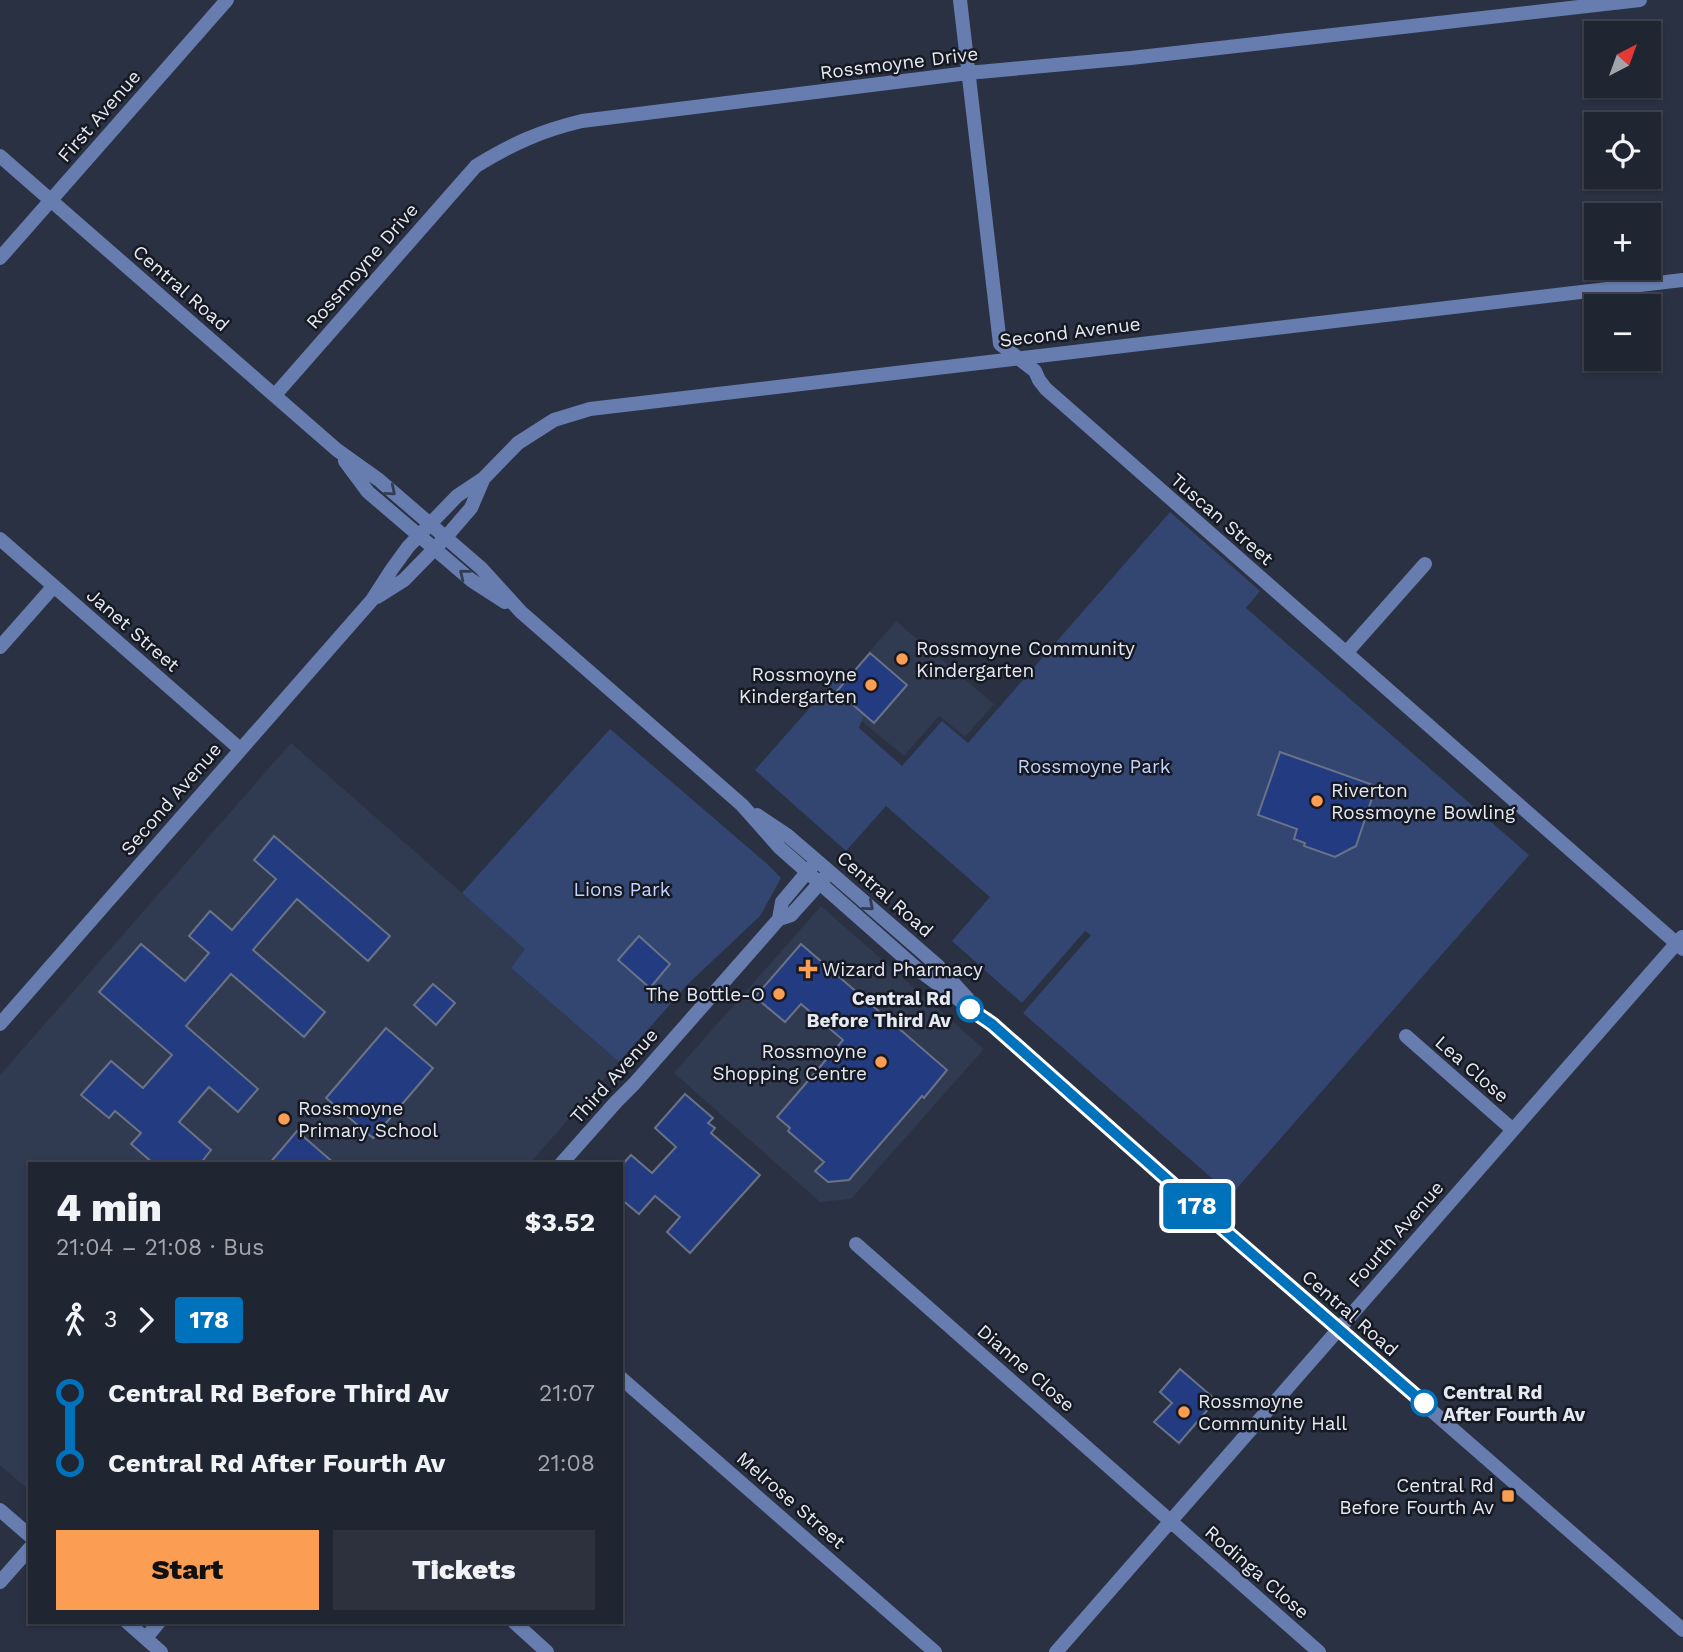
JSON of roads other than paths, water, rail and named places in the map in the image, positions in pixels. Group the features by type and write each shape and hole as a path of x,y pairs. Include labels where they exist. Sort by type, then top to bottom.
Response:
{"street":[{"name":"Tuscan Street","path":"960,0 1000,344 1035,371 1046,389 1346,653 1681,943"},
{"name":"Rossmoyne Drive","path":"275,395 476,166 508,147 552,128 582,121 968,73 1131,58 1640,0"},
{"name":"First Avenue","path":"0,258 221,2"},
{"name":"Central Road","path":"0,156 337,450 379,480 481,568 521,612 742,805 780,848 921,973 992,1024"},
{"name":"Second Avenue","path":"0,1024 372,600 392,569 419,536 457,496 484,478 518,443 554,420 590,409 1683,280"},
{"name":"Central Road","path":"337,450 368,492 471,580 521,612"},
{"name":"Second Avenue","path":"372,600 404,580 435,549 471,508 484,478"},
{"name":"Janet Street","path":"0,539 240,750"},
{"path":"1346,653 1425,564"},
{"path":"0,647 54,586"},
{"name":"Central Road","path":"742,805 788,835 937,965 992,1024 1196,1206 1683,1630"},
{"name":"Third Avenue","path":"779,919 782,902 817,860"},
{"name":"Third Avenue","path":"563,1162 779,919 791,915 830,872"},
{"name":"Fourth Avenue","path":"1056,1652 1513,1130 1681,943"},
{"name":"Lea Close","path":"1406,1036 1513,1130"},
{"name":"Dianne Close","path":"856,1244 1170,1521"},
{"name":"Melrose Street","path":"623,1380 935,1652"},
{"path":"0,1510 28,1534"},
{"name":"Rodinga Close","path":"1170,1521 1319,1652"},
{"path":"0,1582 28,1550"},
{"path":"129,1624 161,1652"},
{"path":"146,1638 157,1624"},
{"path":"516,1624 547,1652"}],"place":[{"name":"Rossmoyne Community Kindergarten","path":"902,659"},
{"name":"Rossmoyne Kindergarten","path":"871,685"},
{"name":"Riverton Rossmoyne Bowling","path":"1317,801"},
{"name":"Wizard Pharmacy","path":"808,969"},
{"name":"The Bottle-O","path":"779,994"},
{"name":"Central Rd Before Third Av","path":"970,1009"},
{"name":"Rossmoyne Shopping Centre","path":"881,1062"},
{"name":"Rossmoyne Primary School","path":"284,1119"},
{"name":"Central Rd After Fourth Av","path":"1424,1403"},
{"name":"Rossmoyne Community Hall","path":"1184,1412"},
{"name":"Central Rd Before Fourth Av","path":"1508,1496"}],"park label":[{"name":"Rossmoyne Park","path":"1094,766"},
{"name":"Lions Park","path":"622,889"}]}
